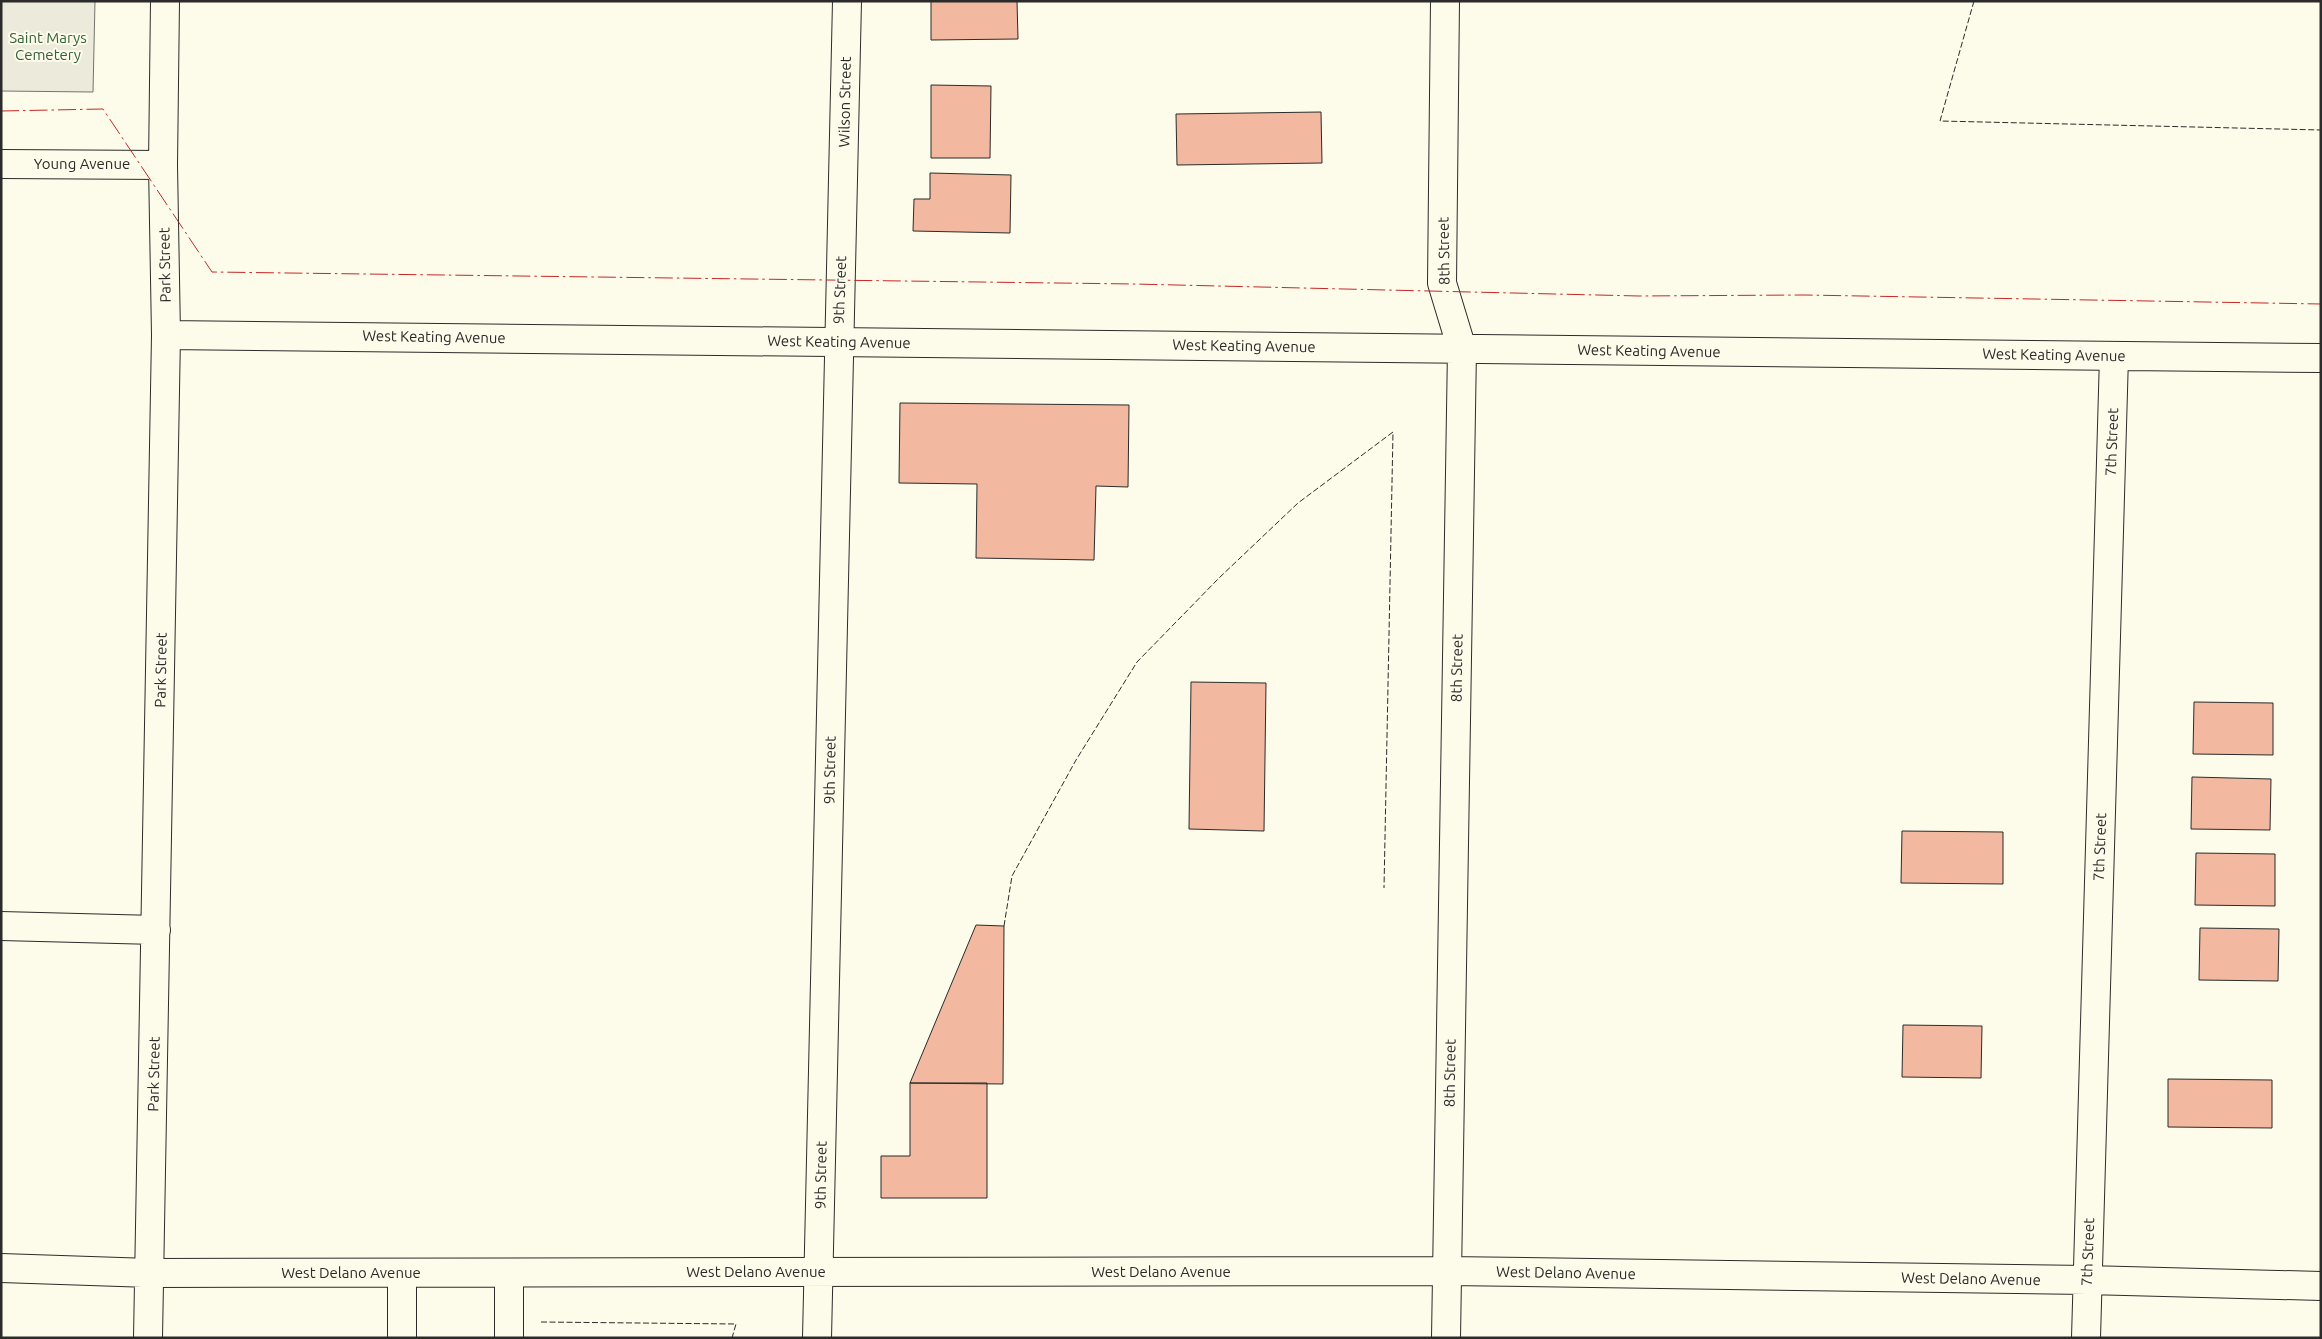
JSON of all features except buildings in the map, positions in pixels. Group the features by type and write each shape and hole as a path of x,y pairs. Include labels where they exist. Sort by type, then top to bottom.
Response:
{"street":[{"name":"Park Street","path":"148,1338 166,335 163,165 165,1"},
{"name":"Wilson Street","path":"843,202 847,1"},
{"name":"8th Street","path":"1445,1 1442,283 1462,349 1446,1338"},
{"name":"Young Avenue","path":"1,164 163,165"},
{"name":"9th Street","path":"817,1338 838,342 843,202"},
{"name":"West Keating Avenue","path":"166,335 2321,358"},
{"name":"7th Street","path":"2086,1338 2114,356"},
{"path":"1,926 156,930"},
{"name":"West Delano Avenue","path":"1,1268 150,1273 1447,1271 2087,1280 2321,1286"},
{"path":"402,1273 402,1338"},
{"path":"509,1273 509,1338"}],"green space":[{"name":"Saint Marys Cemetery","path":"1,1 95,1 93,92 1,91"}],"fence":[{"path":"1974,1 1940,121 2321,130"},
{"path":"1004,926 1012,876 1076,760 1137,662 1219,578 1298,503 1393,432 1384,888"},
{"path":"541,1322 736,1324 732,1338"}],"power":[{"path":"1,111 103,109 212,272 1134,284 1639,296 1804,295 2321,304"}]}
